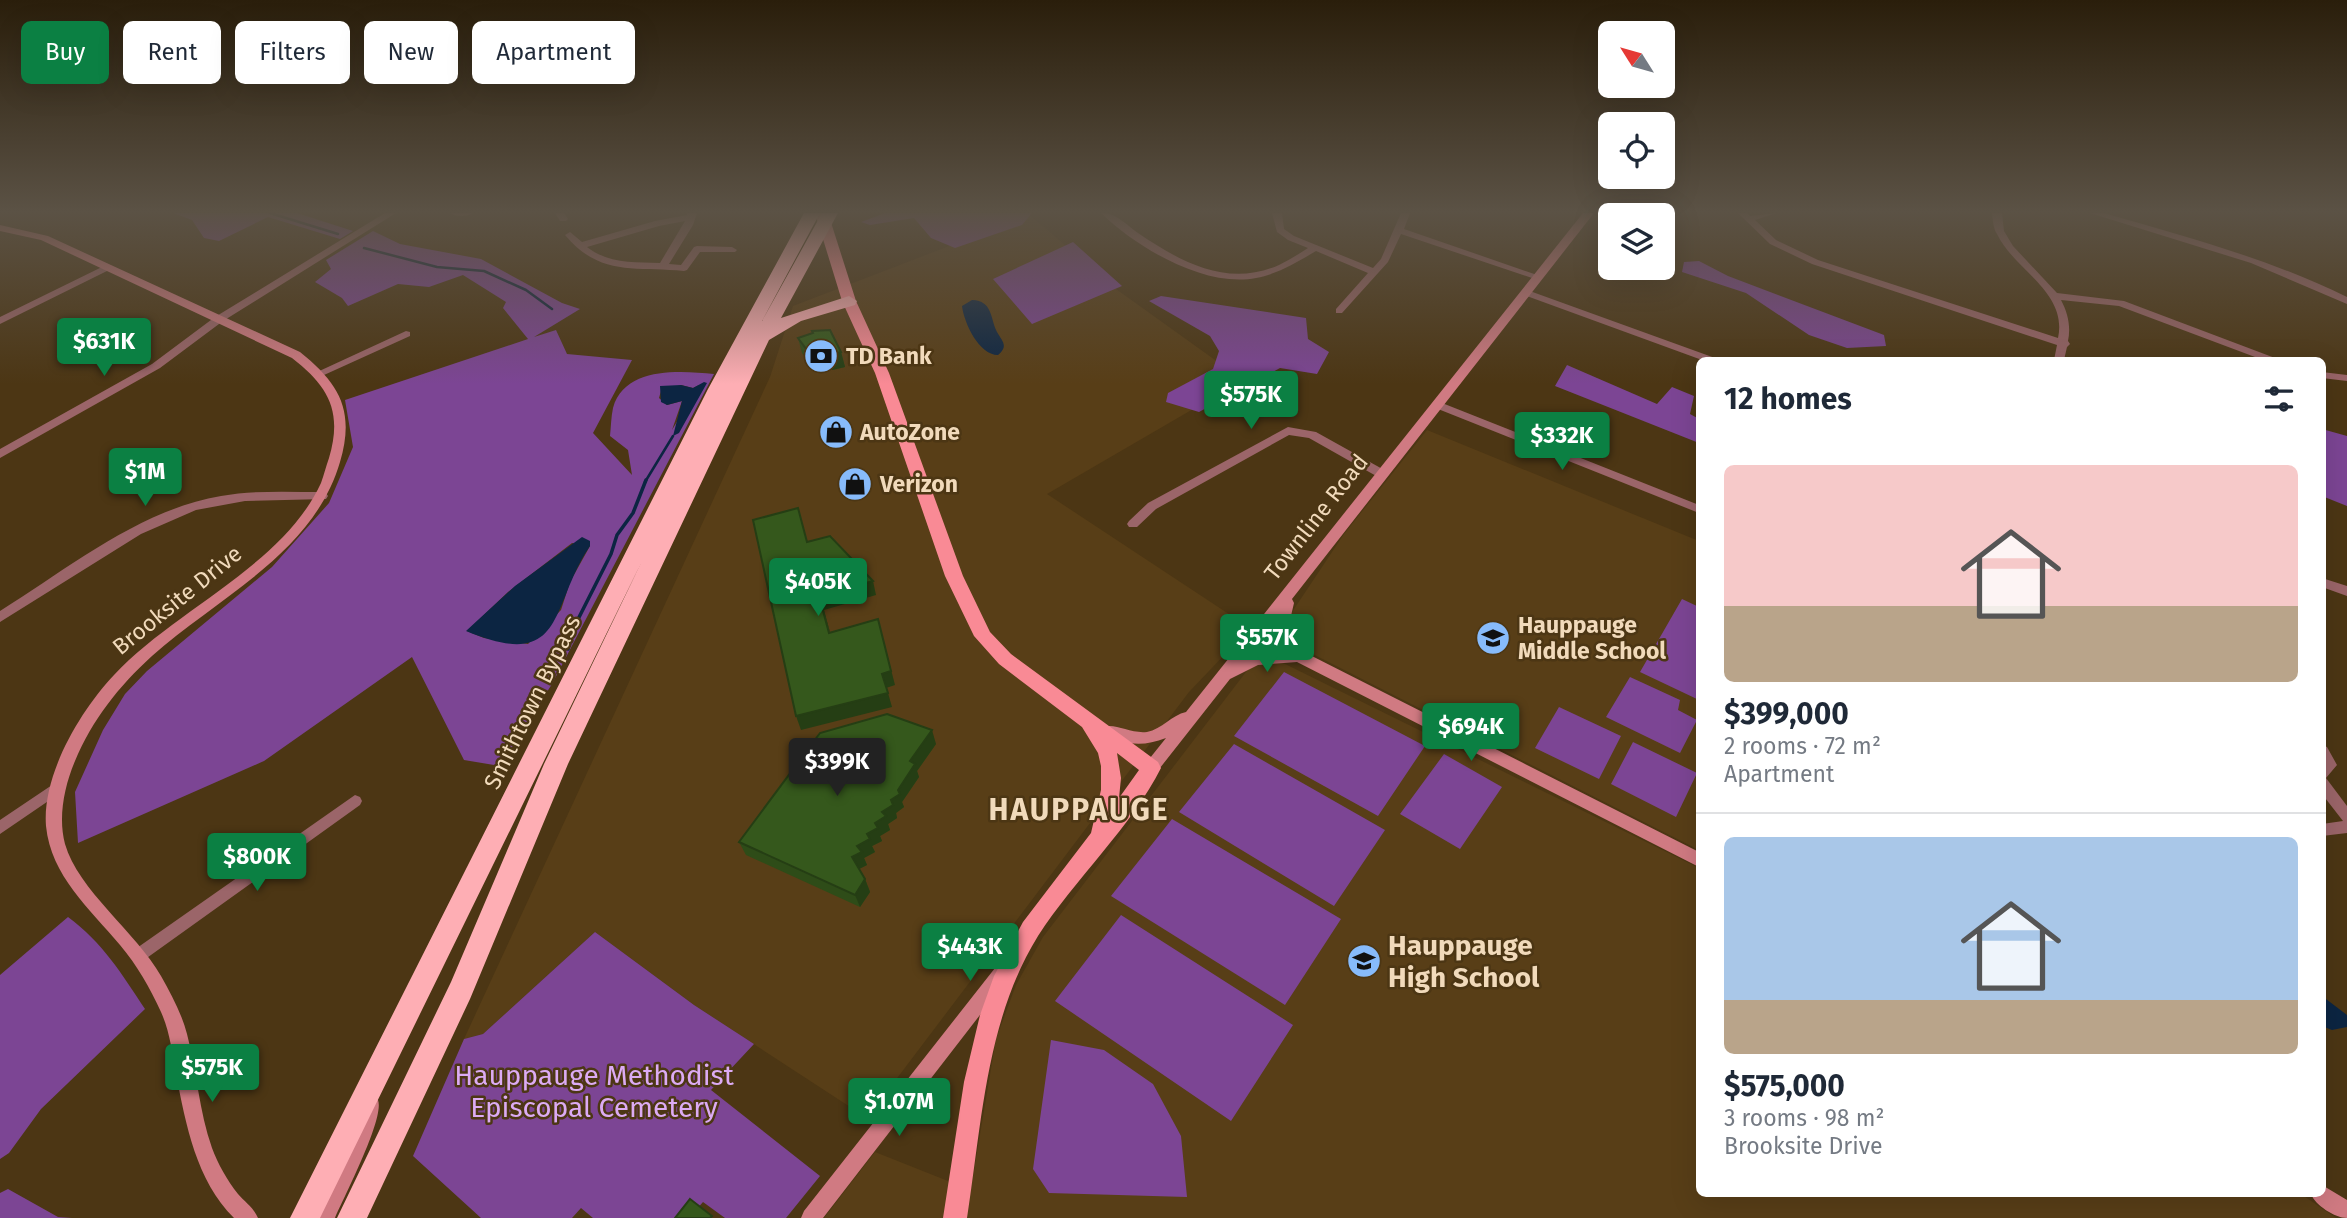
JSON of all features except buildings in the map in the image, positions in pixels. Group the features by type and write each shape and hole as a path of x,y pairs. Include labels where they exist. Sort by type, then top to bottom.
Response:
{"highway":[{"name":"Smithtown Bypass","path":"305,1218 385,1062 717,389 789,270"},
{"name":"Smithtown Bypass","path":"352,1218 461,990 556,764 795,270"},
{"path":"762,337 795,317 849,301"}],"main road":[{"path":"839,270 849,301 882,373 954,576 984,636 1005,659 1152,768"},
{"path":"1082,716 1102,745 1114,778 1097,842"},
{"name":"Townline Road","path":"955,1218 987,1029 1014,957 1045,908 1152,768"}],"street":[{"path":"0,321 102,270"},
{"name":"Brooksite Drive","path":"110,270 296,355 320,373 332,390 342,420 336,462 321,496 305,519 260,566 185,621 120,678 95,712 72,752 58,787 54,824 59,853 75,880 139,956 174,1022 207,1162 227,1197 248,1218"},
{"path":"0,454 156,366 219,319 299,270"},
{"path":"1194,270 1208,275 1234,277 1275,270"},
{"path":"1339,312 1375,272 1369,270"},
{"path":"1514,270 1538,278"},
{"name":"Townline Road","path":"1152,768 1544,270"},
{"path":"1839,270 2065,344"},
{"path":"2031,270 2055,296 2065,318 2065,344 2060,357"},
{"path":"2274,270 2306,281 2347,301"},
{"path":"1527,293 1703,357"},
{"path":"2055,296 2121,303 2263,357"},
{"path":"320,373 406,334"},
{"path":"2326,375 2347,378"},
{"path":"1437,405 1696,508"},
{"path":"1133,524 1152,506 1288,431 1312,435 1382,474"},
{"path":"0,617 149,524 186,508 219,500 321,496"},
{"path":"2326,584 2347,592"},
{"path":"1290,592 1279,625 1280,634 1287,644 1315,664"},
{"path":"1257,635 1696,858"},
{"path":"1219,681 1241,666 1268,656 1295,658 1315,664"},
{"path":"1082,716 1125,738 1143,740 1156,737 1197,708"},
{"path":"0,828 58,787"},
{"path":"2326,788 2347,817"},
{"path":"139,956 355,801"},
{"path":"2326,830 2347,827"},
{"name":"Townline Road","path":"811,1218 1014,957"},
{"path":"955,1033 987,1029"},
{"path":"325,1218 365,1130 385,1062"},
{"path":"2325,1197 2347,1211"}],"shaded area":[{"path":"887,270 1094,270 1116,289 1243,380 1047,494 1250,628 1189,692 867,1118 694,1005 595,932 483,1034 464,1039 770,377 793,306"},
{"name":"Hauppauge Middle School","path":"1427,430 1696,540 1696,848 1299,647 1285,634 1288,618 1344,534"},
{"name":"Hauppauge High School","path":"1275,659 1696,867 1696,1197 2305,1197 2336,1218 966,1218 996,1039 1016,985 1043,937 1249,668 1257,662"},
{"path":"875,1152 948,1181 962,1218 824,1218"}],"green space":[{"path":"330,270 501,270 562,303 580,309 534,337 556,330 567,354 632,360 593,433 632,475 628,450 610,436 613,408 619,394 641,378 655,374 714,374 552,684 500,766 464,760 412,657 264,761 78,843 75,792 103,730 125,694 147,671 272,567 329,503 353,447 345,400 528,339 503,308 506,302 463,275 429,287 398,284 348,306 342,298 315,282","holes":["681,385 693,388 699,385 672,430 682,401 667,405 659,398 661,391","572,543 590,546 570,582 561,610 528,644 484,638 467,631 508,592"]},
{"path":"1013,270 1104,270 1122,286 1032,324 993,279"},
{"path":"1682,270 1716,270 1884,335 1886,346 1847,348 1809,335 1746,293 1682,272"},
{"path":"1161,296 1306,318 1308,339 1329,352 1317,374 1280,368 1199,412 1166,402 1168,393 1213,369 1219,351 1210,336 1149,301"},
{"path":"1567,365 1657,404 1672,387 1694,396 1690,414 1696,417 1696,442 1555,386"},
{"path":"2326,430 2347,436 2347,506 2326,498"},
{"path":"1682,599 1696,606 1696,699 1640,672"},
{"path":"1284,672 1425,746 1378,816 1234,736"},
{"path":"1630,677 1680,700 1678,710 1696,722 1680,753 1606,717"},
{"path":"1559,707 1621,736 1599,779 1535,748"},
{"path":"1633,742 1696,773 1676,817 1611,784"},
{"path":"1234,744 1385,830 1334,906 1179,812"},
{"path":"1444,754 1502,787 1460,849 1400,814"},
{"path":"1172,819 1341,919 1285,1005 1111,896"},
{"path":"1121,915 1293,1025 1231,1121 1055,1001"},
{"path":"68,917 101,948 145,1009 41,1109 9,1153 0,1159 0,975"},
{"name":"Hauppauge Methodist Episcopal Cemetery","path":"595,932 694,1005 754,1044 711,1090 820,1176 786,1218 725,1218 703,1202 689,1218 593,1218 581,1208 572,1218 481,1218 413,1156 464,1039 483,1034"},
{"path":"1051,1040 1104,1050 1153,1084 1181,1136 1187,1197 1049,1193 1033,1169"},
{"path":"8,1189 58,1217 72,1218 0,1218 0,1193"}],"water":[{"path":"972,300 984,303 990,311 1004,344 998,355 985,350 969,329 962,306"},
{"path":"707,383 679,433 673,436 682,401 667,405 661,402 660,386 681,385 693,388"},
{"path":"582,537 590,541 590,546 550,627 539,638 522,644 499,642 466,631 515,586"},
{"path":"2326,999 2347,1015 2347,1027 2332,1030 2326,1028"}],"waterway":[{"path":"470,270 484,271 526,290 552,309"},
{"path":"646,481 673,436"},
{"path":"568,649 569,637 611,554 617,535 633,513 646,481"}],"place":[{"name":"TD Bank","path":"821,356"},
{"name":"AutoZone","path":"836,432"},
{"name":"Verizon","path":"855,484"},
{"name":"Hauppauge Middle School","path":"1493,638"},
{"name":"Hauppauge High School","path":"1364,961"}],"district":[{"name":"HAUPPAUGE","path":"1079,810"}]}
